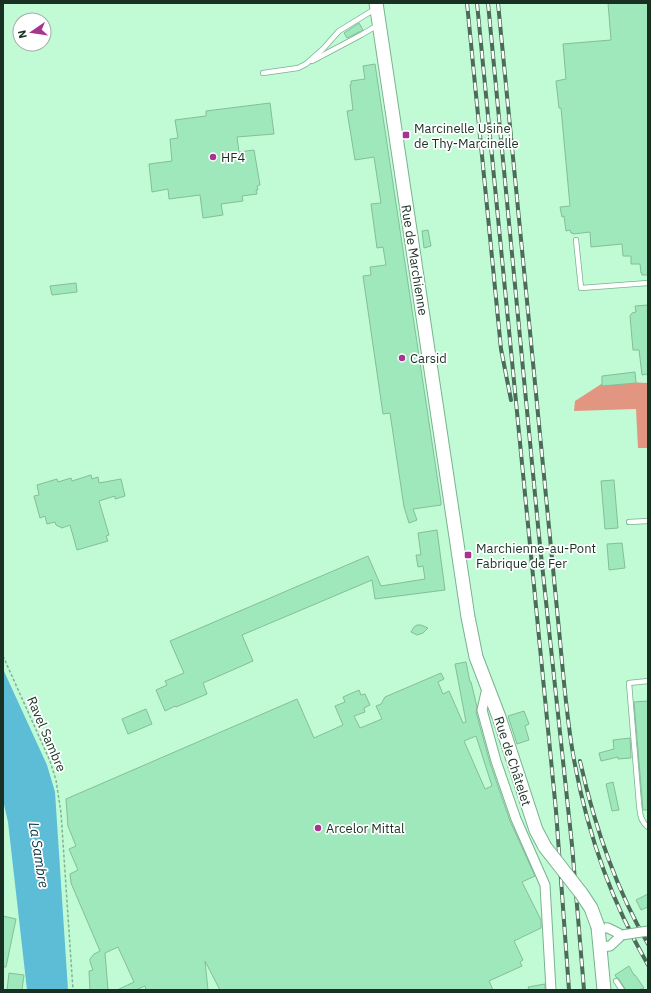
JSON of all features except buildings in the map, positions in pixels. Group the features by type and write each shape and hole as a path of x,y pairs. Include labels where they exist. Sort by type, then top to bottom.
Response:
{"main road":[{"name":"Rue de Marchienne","path":"377,5 453,517"},
{"name":"Rue de Châtelet","path":"453,517 468,617 476,657 499,717 536,830 544,847 584,898 598,927 604,990"}],"street":[{"path":"487,687 482,710 496,761 516,819 544,885 551,990"},
{"path":"598,927 608,928 622,935"},
{"path":"600,947 610,946 622,935 648,931"}],"lane":[{"path":"306,64 323,49 339,31 377,5"},
{"path":"263,73 298,68 380,24"},
{"path":"576,240 581,288 648,283"},
{"path":"629,522 648,521"},
{"path":"648,681 629,683 640,817 648,827"},
{"path":"616,981 622,990"}],"path":[{"name":"Ravel Sambre","path":"3,656 50,761 56,780 60,800 74,990"}],"shaded area":[{"path":"606,381 648,383 648,448 638,448 636,409 574,411 575,401"}],"water":[{"name":"La Sambre","path":"3,669 47,765 55,792 68,990 27,990 8,822 3,800"}],"railway":[{"path":"467,3 501,349 511,400"},
{"path":"477,3 556,811 569,990"},
{"path":"488,3 539,536 572,845 584,990"},
{"path":"498,3 565,692 571,739 582,799 599,857 619,907 648,965"},
{"path":"580,761 592,808 607,855 625,900 648,944"}],"place":[{"name":"Marcinelle Usine de Thy-Marcinelle","path":"406,135"},
{"name":"HF4","path":"213,157"},
{"name":"Carsid","path":"402,358"},
{"name":"Marchienne-au-Pont Fabrique de Fer","path":"468,555"},
{"name":"Arcelor Mittal","path":"318,828"}]}
